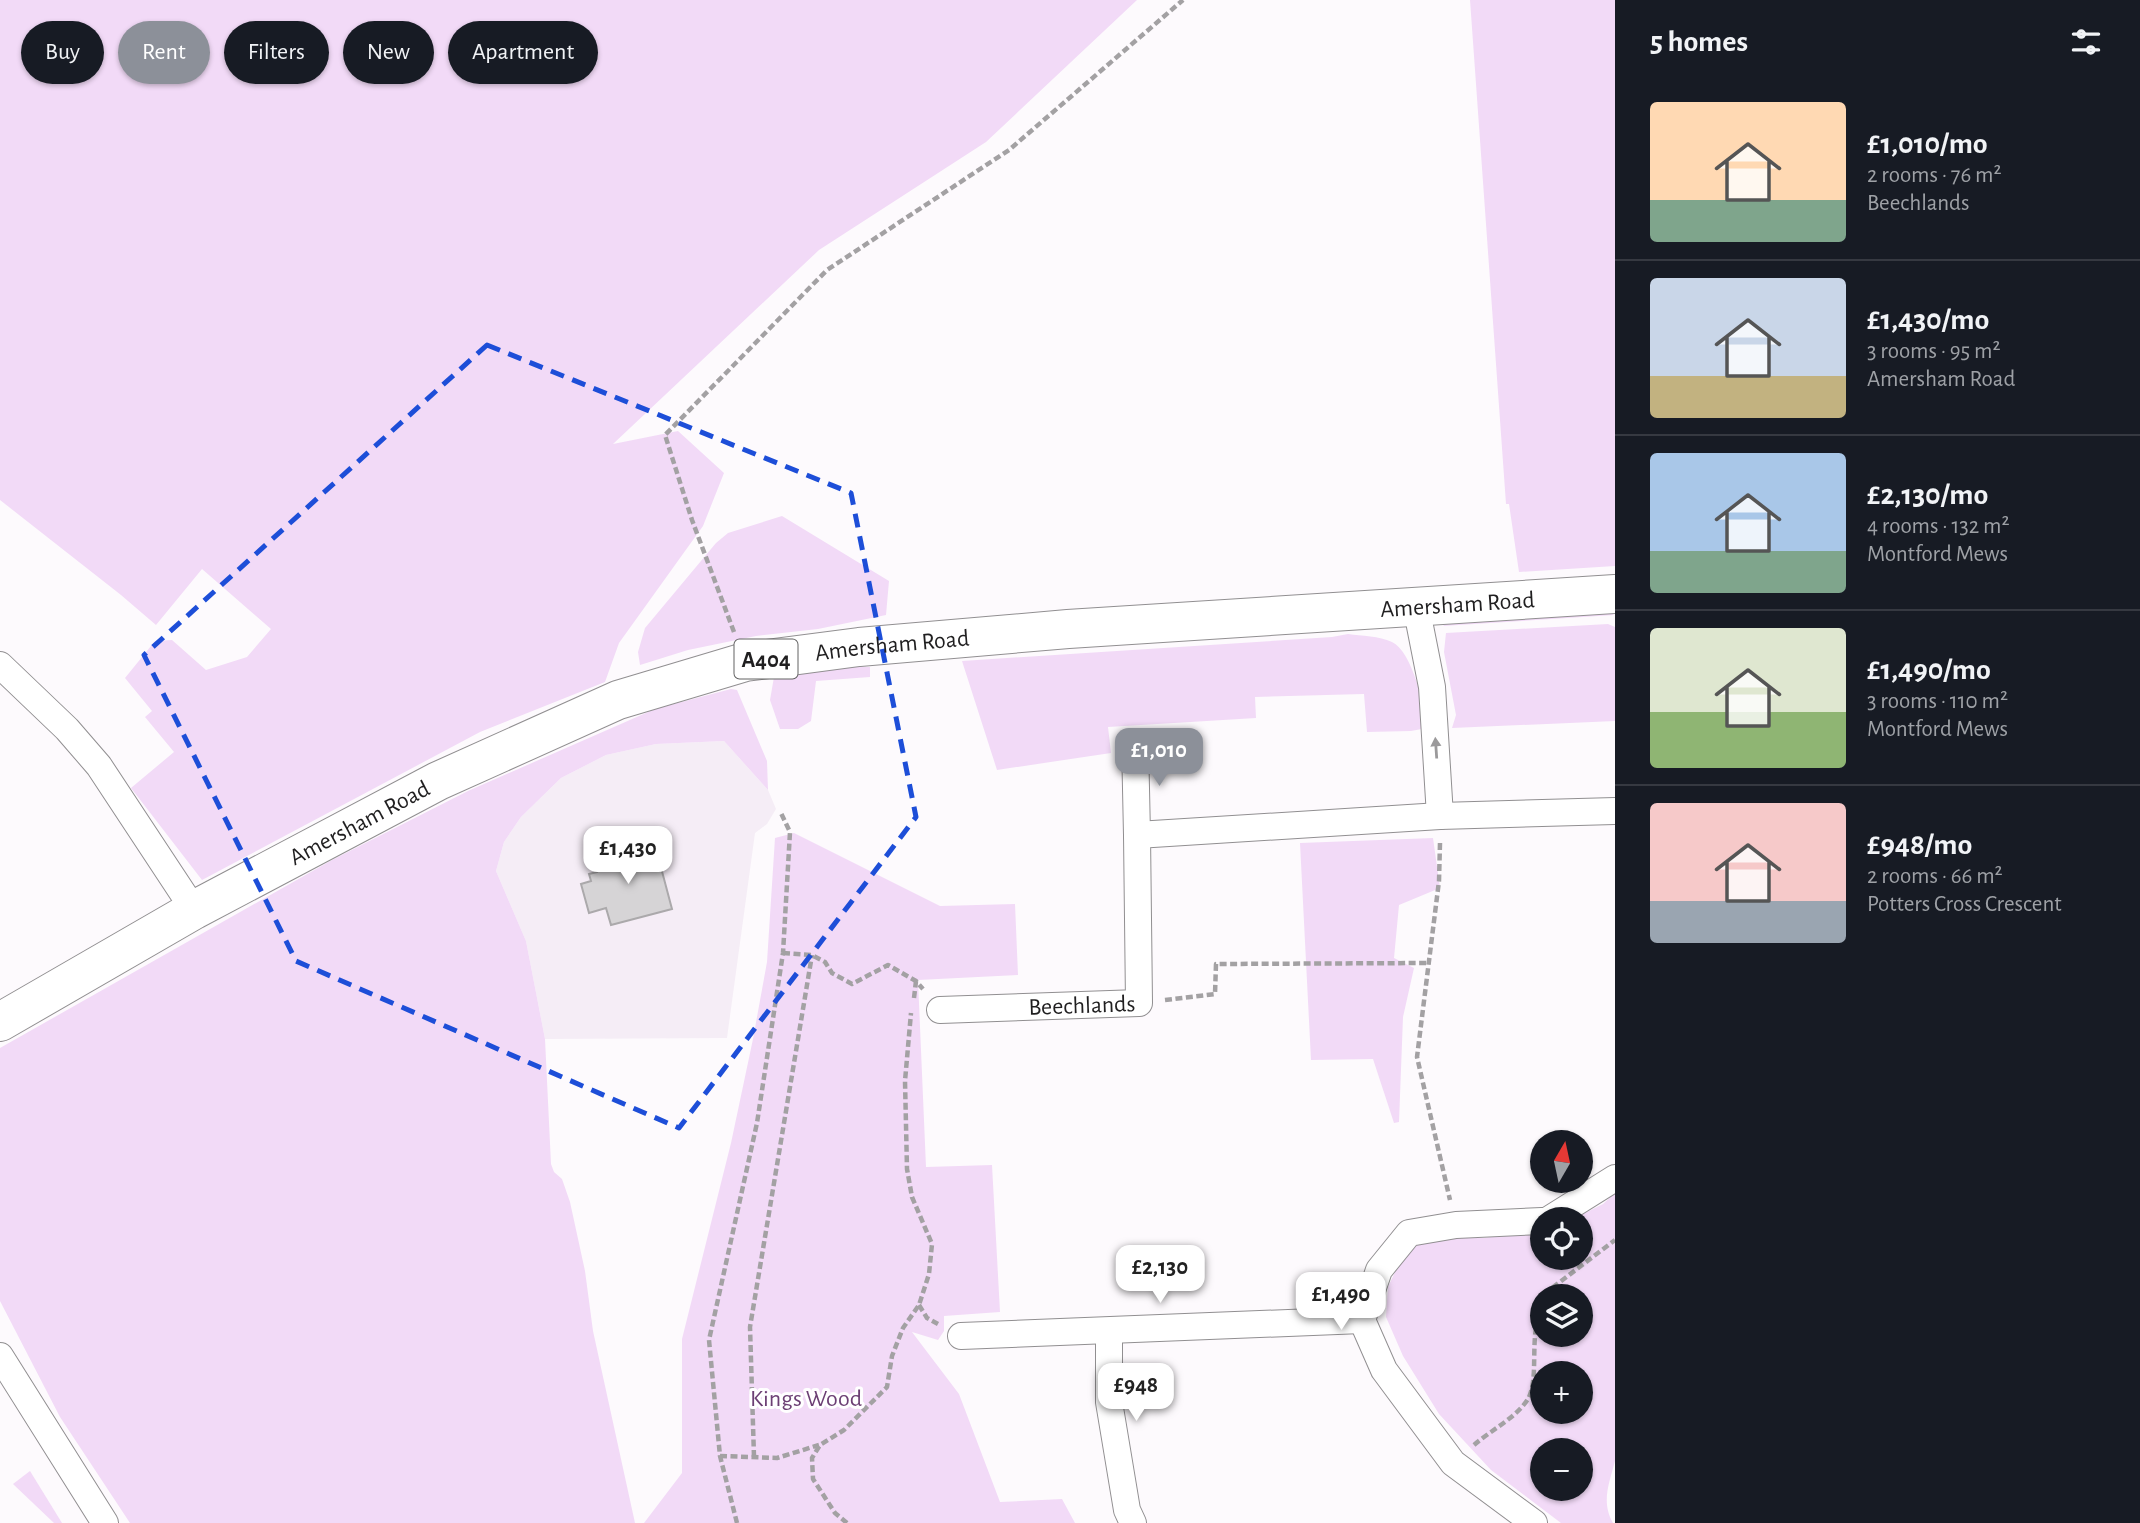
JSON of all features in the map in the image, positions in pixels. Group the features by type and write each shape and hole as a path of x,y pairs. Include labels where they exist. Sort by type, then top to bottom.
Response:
{"main road":[{"name":"Amersham Road","path":"0,1022 194,910 450,775 618,700 745,662 859,647 1068,629 1615,594"}],"street":[{"path":"1416,606 1432,687 1440,816"},
{"path":"0,665 67,729 99,766 194,910"},
{"name":"Beechlands","path":"940,1010 1139,1003 1135,743"},
{"path":"1137,835 1440,816 1615,811"},
{"path":"1569,1207 1615,1178"},
{"path":"1530,1222 1456,1225 1409,1234 1379,1270 1362,1320 1384,1370 1452,1463 1534,1523"},
{"path":"961,1336 1362,1320"},
{"path":"1109,1331 1109,1402 1127,1510 1133,1523"},
{"path":"0,1356 8,1385 105,1523"}],"path":[{"path":"745,662 692,520 665,435 827,270 1009,150 1183,0"},
{"path":"737,1523 720,1455 709,1340 757,1123 783,953 790,832 780,811"},
{"path":"1440,816 1439,881 1417,1057 1456,1225"},
{"path":"783,953 812,955 825,962 832,973 852,984 888,965 916,981 940,1010"},
{"path":"754,1457 750,1327 812,955"},
{"path":"1139,1003 1216,994 1216,964 1429,963"},
{"path":"720,1455 777,1458 820,1445 844,1430 887,1387 892,1356 904,1328 919,1306 929,1274 932,1244 912,1197 907,1169 905,1081 916,981"},
{"path":"1557,1284 1615,1240"},
{"path":"1452,1463 1513,1415 1529,1397 1533,1347"},
{"path":"820,1445 812,1458 813,1479 835,1513 847,1523"}],"highlighted area":[{"path":"487,345 851,493 916,817 679,1128 296,961 144,655"}],"shaded area":[{"path":"724,741 768,790 776,809 767,824 755,833 727,1038 545,1039 526,941 496,871 504,842 521,817 561,778 606,755 656,744"}],"green space":[{"path":"0,0 1137,0 986,142 819,250 613,444 678,431 724,473 703,526 619,643 605,682 480,732 202,880 131,788 174,752 145,717 152,711 125,678 155,641 172,640 206,670 247,657 271,629 202,569 156,625 0,500"},
{"path":"1470,0 1615,0 1615,566 1519,572 1509,504 1506,504"},
{"path":"782,516 889,581 886,615 818,629 756,636 688,650 640,665 638,652 645,628 716,543 728,533"},
{"path":"1604,610 1614,615 1443,626 1457,616"},
{"path":"1608,624 1615,627 1615,721 1452,728 1456,715 1444,652 1446,633"},
{"path":"1348,634 1382,638 1399,647 1406,656 1416,680 1427,728 1367,732 1364,694 1255,697 1256,718 1108,727 1111,753 997,770 962,661 1332,637"},
{"path":"839,666 870,667 870,677 816,681 811,721 798,729 780,729 770,700 774,677"},
{"path":"731,689 737,690 767,761 768,790 724,741 656,744 606,755 561,778 521,817 504,842 496,871 526,941 545,1039 551,1164 554,1172 562,1179 570,1202 585,1271 593,1331 635,1523 130,1523 60,1417 0,1301 0,1048 332,860 468,791 655,709"},
{"name":"Kings Wood","path":"794,833 940,906 1015,904 1018,975 918,980 926,1167 992,1165 1000,1312 944,1316 944,1331 938,1340 912,1332 959,1394 1000,1502 1062,1499 1075,1523 644,1523 682,1473 682,1339 731,1143 753,1039 767,962 775,838"},
{"path":"1433,838 1440,888 1399,905 1394,958 1414,968 1403,1017 1399,1122 1394,1123 1373,1059 1311,1060 1300,843"},
{"path":"1615,1193 1615,1461 1607,1500 1613,1523 1561,1523 1532,1501 1593,1501 1593,1438 1530,1438 1530,1500 1491,1470 1439,1414 1403,1356 1386,1317 1388,1287 1406,1249 1436,1235 1483,1238 1530,1232 1530,1270 1593,1270 1593,1209"},
{"path":"30,1471 62,1523 54,1523 13,1484"}],"building":[{"path":"655,845 672,909 611,925 606,908 589,913 581,884 591,881 589,874 597,872 594,861"}]}
